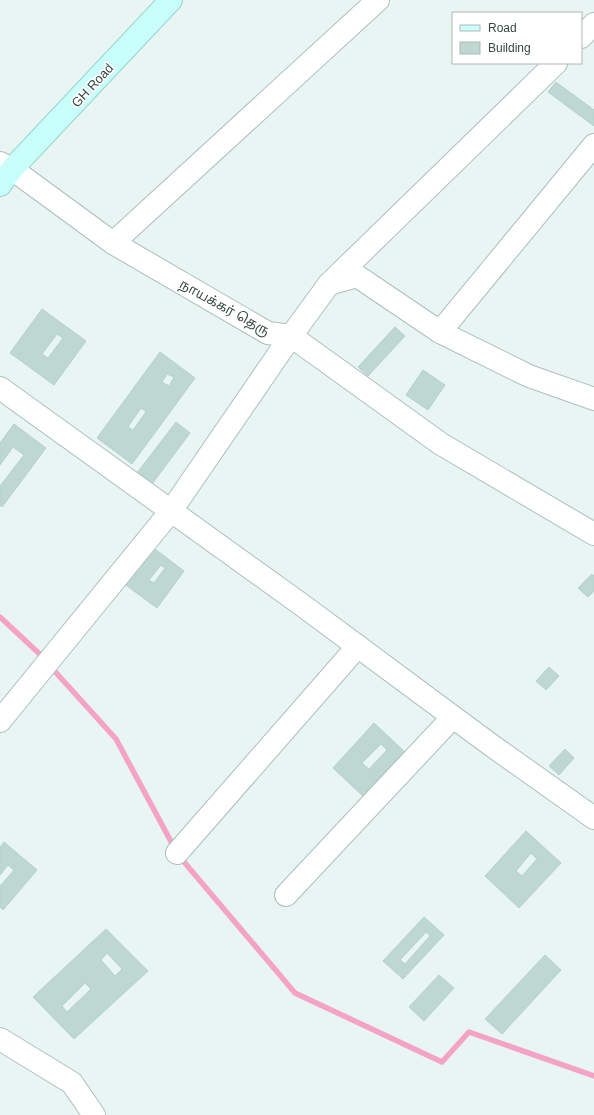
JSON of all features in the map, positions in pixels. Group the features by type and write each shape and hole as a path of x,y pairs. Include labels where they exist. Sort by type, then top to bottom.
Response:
{"main road":[{"name":"GH Road","path":"4,172 171,0"}],"street":[{"path":"113,243 378,0"},
{"path":"582,36 594,24"},
{"path":"0,721 172,511 291,336 329,284 555,64"},
{"path":"440,332 594,145"},
{"name":"நாயக்கர் தெரு","path":"4,172 113,243 268,333 291,336"},
{"path":"329,284 357,276 440,332 529,376 594,399"},
{"path":"291,336 441,444 594,534"},
{"path":"0,388 172,511 453,717 594,818"},
{"path":"176,853 358,646"},
{"path":"286,895 453,717"},
{"path":"0,1039 72,1083 94,1115"}],"building":[{"path":"556,82 594,110 594,126 548,92"},
{"path":"42,309 86,341 54,385 10,353","holes":["57,334 63,338 48,358 42,354"]},
{"path":"395,327 405,336 368,376 358,367"},
{"path":"160,352 195,378 132,464 97,438","holes":["167,374 174,377 169,386 162,382","141,408 146,412 133,430 128,427"]},
{"path":"423,370 445,385 428,410 406,395"},
{"path":"176,422 190,433 152,484 137,473"},
{"path":"14,424 46,448 2,507 0,505 0,486 24,455 13,447 0,465 0,443"},
{"path":"147,543 184,571 157,608 119,580","holes":["161,565 165,568 154,583 149,580"]},
{"path":"592,574 594,576 594,591 588,597 578,588"},
{"path":"549,667 559,676 546,690 536,681"},
{"path":"374,723 406,753 365,798 333,768","holes":["381,744 387,750 369,769 362,763"]},
{"path":"565,749 574,758 559,775 549,766"},
{"path":"526,831 561,863 519,908 485,876","holes":["531,853 537,859 522,876 516,871"]},
{"path":"4,842 37,870 3,910 0,907 0,886 14,870 8,865 0,875 0,847"},
{"path":"424,917 444,935 403,979 383,961","holes":["426,932 430,936 405,964 400,960"]},
{"path":"106,929 148,971 74,1039 33,997","holes":["107,953 122,969 115,976 101,960","85,983 91,989 67,1012 62,1006"]},
{"path":"545,955 561,970 502,1034 485,1019"},
{"path":"439,975 454,988 424,1021 409,1007"}],"waterway":[{"path":"0,617 45,659"},
{"path":"50,666 116,739 175,849"},
{"path":"179,856 295,993 442,1062 469,1032 594,1076"}]}
